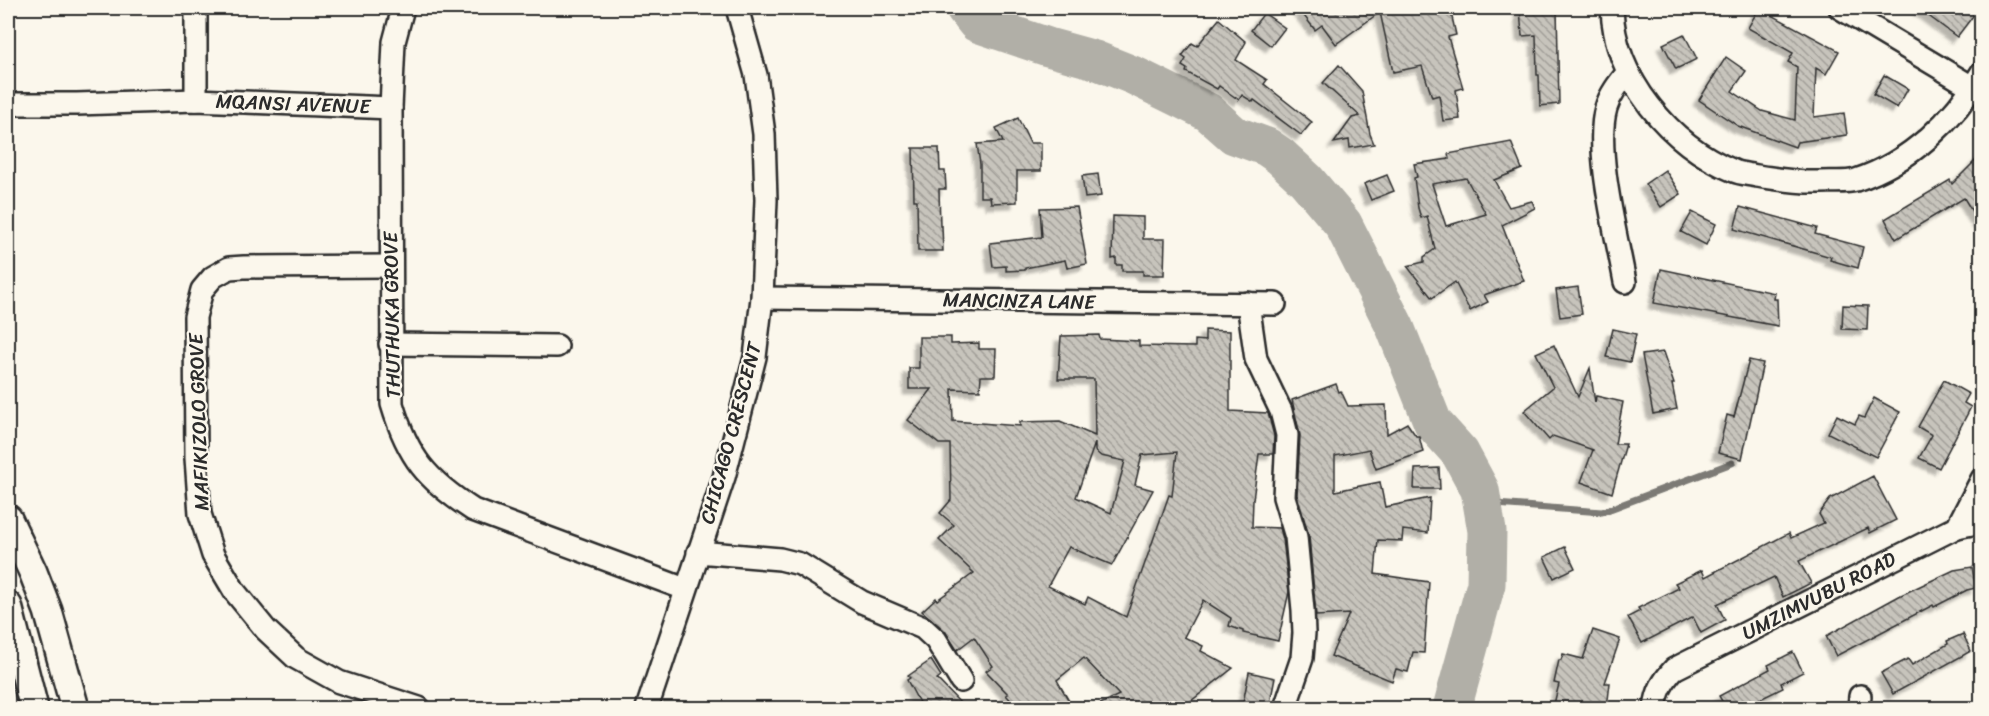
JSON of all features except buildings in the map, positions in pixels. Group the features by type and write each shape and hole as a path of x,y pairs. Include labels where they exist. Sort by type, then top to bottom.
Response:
{"street":[{"name":"MQANSI AVENUE","path":"196,8 196,100"},
{"name":"THUTHUKA GROVE","path":"403,8 394,42 391,108 390,266 392,404 401,434 419,464 443,490 473,510 685,589"},
{"name":"CHICAGO CRESCENT","path":"646,708 724,477 755,357 762,298 766,200 764,134 756,75 736,8"},
{"path":"1612,8 1615,29 1628,72 1660,118 1690,147 1735,172 1799,183 1855,180 1900,160 1935,133 1978,84 1840,8"},
{"path":"1625,282 1605,165 1603,131 1606,109 1614,89 1628,72"},
{"name":"MQANSI AVENUE","path":"8,104 196,100 391,108"},
{"name":"MAFIKIZOLO GROVE","path":"390,266 243,267 229,268 213,277 202,290 195,317 196,458 200,514 213,555 235,592 266,630 296,658 339,682 419,708"},
{"name":"MANCINZA LANE","path":"762,298 1275,304"},
{"path":"1248,303 1256,359 1281,411 1287,435 1284,497 1297,544 1304,633 1302,658 1285,708"},
{"path":"390,344 557,346"},
{"path":"1957,527 1982,479"},
{"path":"8,519 48,611 75,708"},
{"name":"UMZIMVUBU ROAD","path":"1655,708 1663,681 1674,669 1957,527 1982,522"},
{"path":"698,552 780,559 800,564 862,602 922,628 936,640 961,681"},
{"path":"8,606 34,708"}],"waterway":[{"path":"965,8 977,23 1095,60 1135,76 1208,112 1234,135 1267,147 1280,156 1306,180 1343,224 1395,327 1433,423 1460,453 1480,490 1487,531 1486,584 1452,708"},
{"path":"1482,503 1602,512 1732,463"}]}
